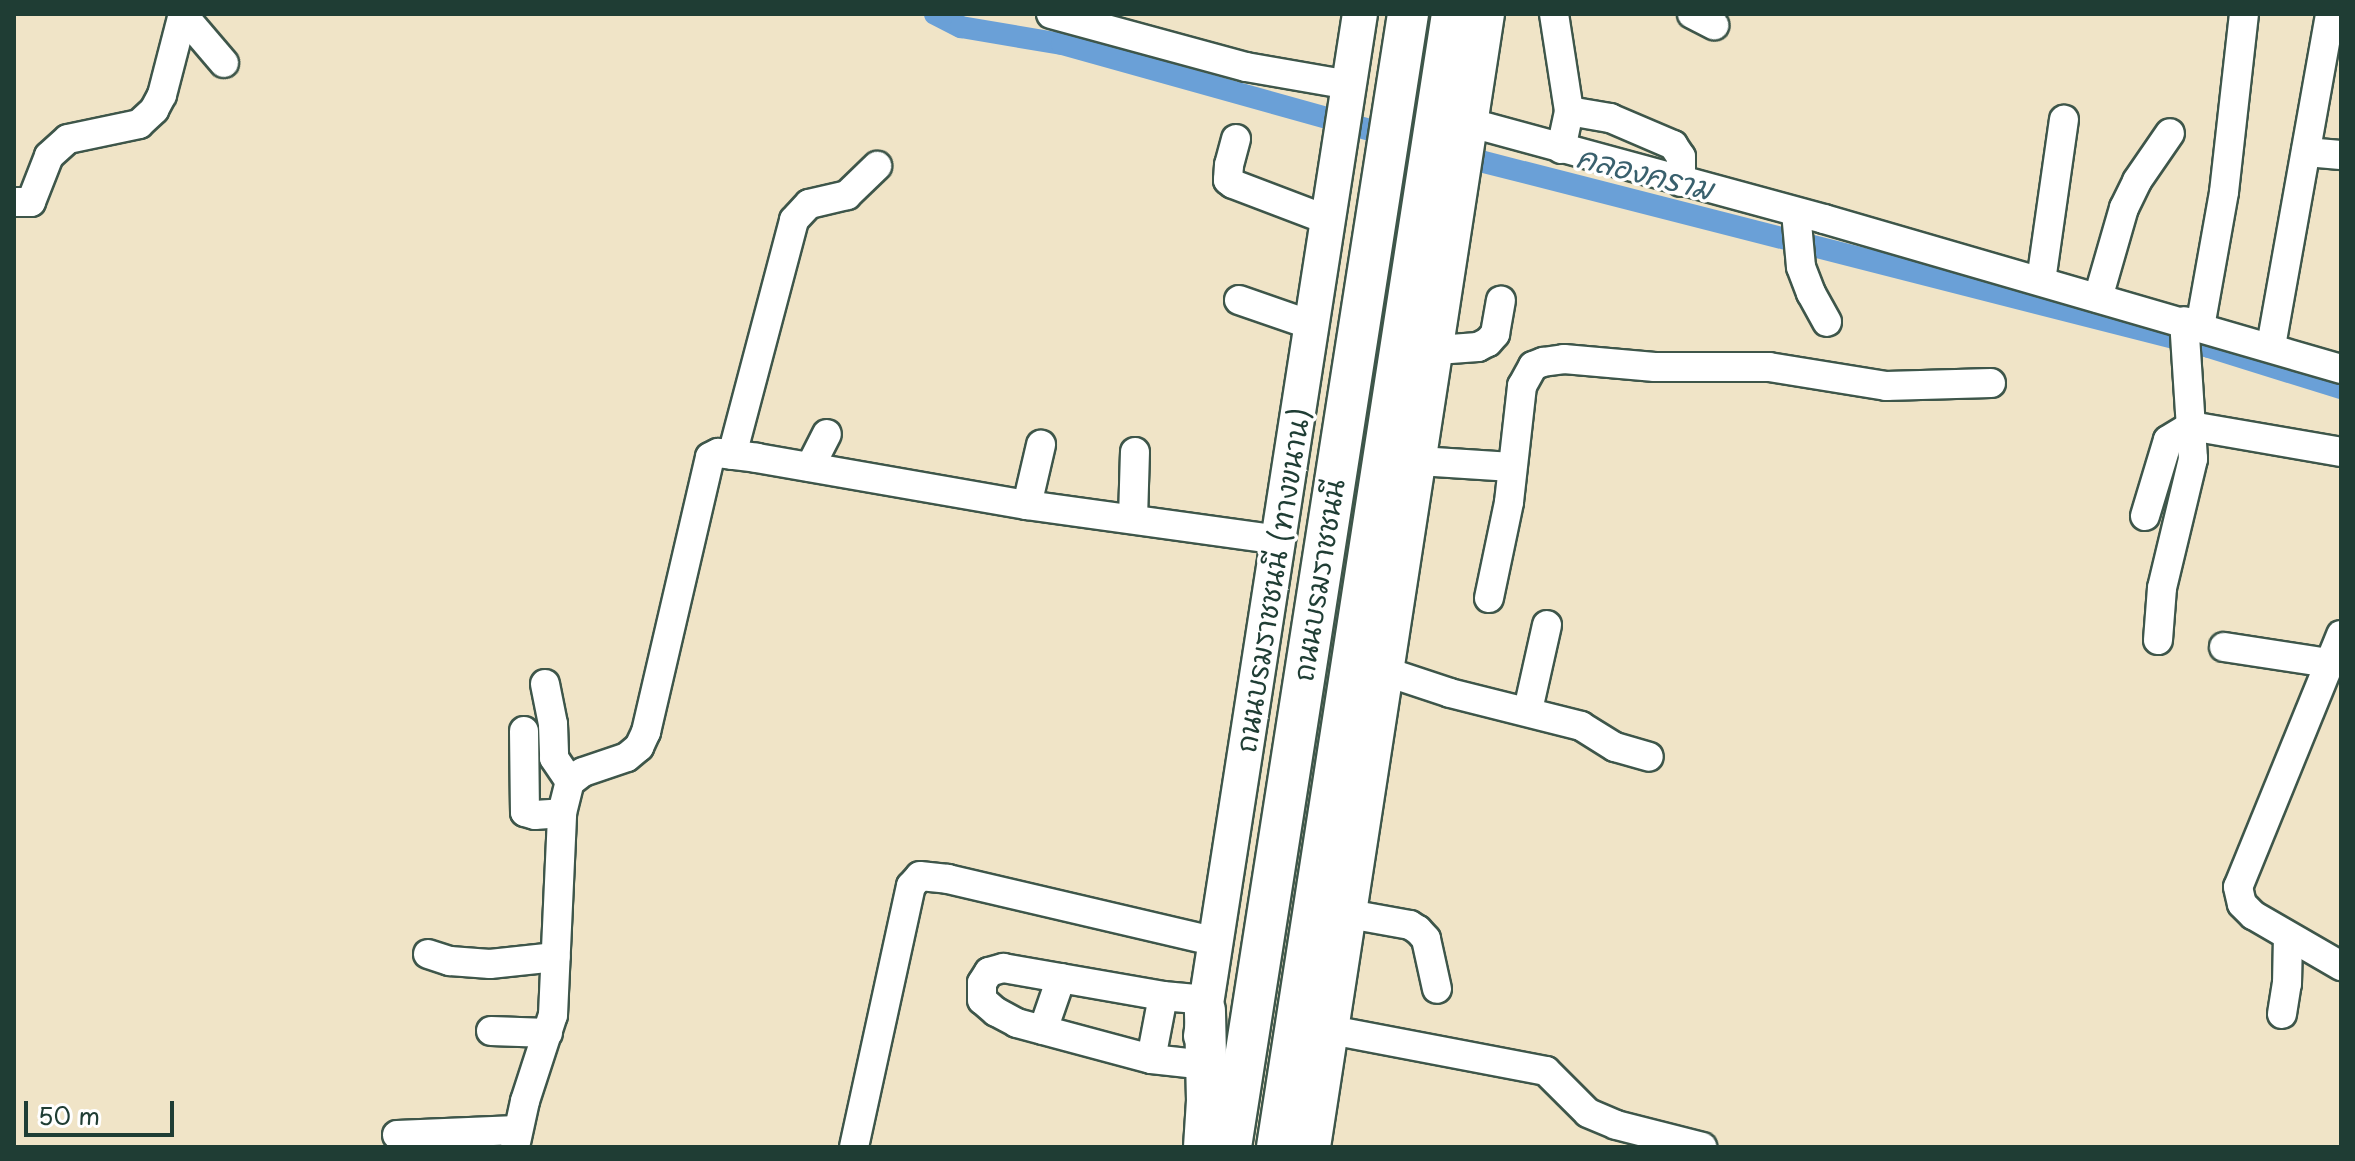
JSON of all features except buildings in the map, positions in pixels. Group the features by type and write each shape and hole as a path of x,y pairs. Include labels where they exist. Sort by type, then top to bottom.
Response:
{"highway":[{"name":"ถนนบรมราชชนนี","path":"1231,1147 1408,14"},
{"name":"ถนนบรมราชชนนี","path":"1277,1147 1444,182 1460,120 1452,14"},
{"path":"1204,1147 1206,1005"},
{"path":"1286,1147 1289,1071"}],"main road":[{"name":"ถนนบรมราชชนนี (ทางขนาน)","path":"1184,1147 1360,14"},
{"path":"1460,120 1487,14"},
{"path":"1313,1147 1437,350 1444,182"}],"street":[{"path":"1051,14 1246,67 1348,87"},
{"path":"1554,14 1569,111 1561,149"},
{"path":"2158,640 2162,588 2193,459 2189,333 2224,192 2244,14"},
{"path":"2271,346 2330,14"},
{"path":"183,15 224,63"},
{"path":"14,202 31,202 49,156 68,139 139,124 154,110 162,95 183,15"},
{"path":"1569,111 1610,118 1673,145 1681,157 1681,182"},
{"path":"1460,120 1681,182 1797,229 2041,281 2098,298 2189,333 2271,346 2341,369"},
{"path":"2041,281 2064,120"},
{"path":"2098,298 2124,208 2137,181 2170,133"},
{"path":"1236,139 1228,180 1328,220"},
{"path":"2306,152 2341,155"},
{"path":"732,455 794,220 809,204 847,195 877,166"},
{"path":"1797,229 1811,293 1827,322"},
{"path":"1239,300 1311,325"},
{"path":"1437,350 1478,347 1488,342 1495,334 1501,301"},
{"path":"1489,598 1512,467 1522,386 1533,366 1564,359 1655,367 1769,367 1910,387 1991,383"},
{"path":"2145,516 2168,440 2191,426 2341,452"},
{"path":"810,467 827,434"},
{"path":"1027,505 1041,445"},
{"path":"1133,519 1135,452"},
{"path":"397,1135 516,1139 548,1033 556,957 562,813 570,782 583,772 627,757 639,747 646,732 705,465 710,457 718,453 732,455 1027,505 1278,540"},
{"path":"1419,461 1512,467"},
{"path":"1528,710 1547,625"},
{"path":"2341,635 2238,887 2242,904 2253,915 2341,966"},
{"path":"2224,647 2328,663"},
{"path":"1387,672 1450,693 1528,710 1581,726 1615,747 1649,757"},
{"path":"545,684 553,724 554,758 570,782"},
{"path":"524,731 525,812 535,815 562,813"},
{"path":"854,1147 911,886 920,876 948,879 1216,942"},
{"path":"1349,914 1410,925 1418,930 1426,939 1437,989"},
{"path":"2282,1014 2287,984 2288,937"},
{"path":"428,954 450,961 490,964 556,957"},
{"path":"1197,1064 1151,1059 1043,1030 996,1012 982,1000 982,983 989,972 1003,968 1206,1005"},
{"path":"1043,1030 1061,978"},
{"path":"1151,1059 1163,996"},
{"path":"1331,1030 1546,1071 1588,1113 1616,1125 1702,1147"},
{"path":"491,1031 548,1033"}],"waterway":[{"name":"คลองคราม","path":"935,14 961,27 1062,44 1480,161 2209,347 2341,388"}]}
